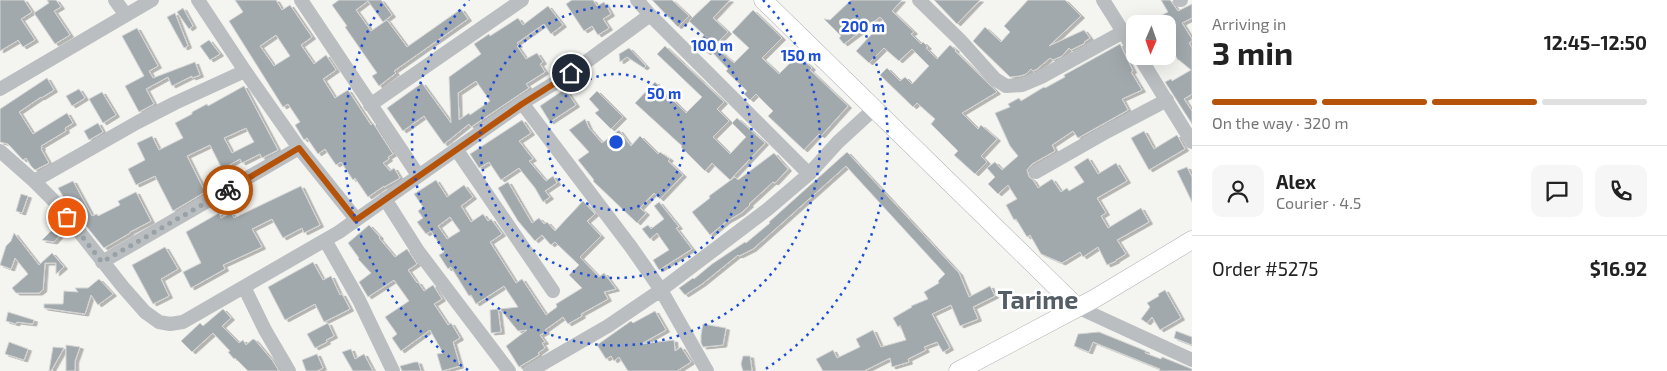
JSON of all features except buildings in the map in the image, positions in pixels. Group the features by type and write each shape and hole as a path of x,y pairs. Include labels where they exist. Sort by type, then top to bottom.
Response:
{"main road":[{"path":"763,0 1077,307"},
{"path":"958,371 1077,307 1192,240"}],"street":[{"path":"115,0 126,15"},
{"path":"0,89 152,0"},
{"path":"198,0 299,148 356,220"},
{"path":"301,0 418,176"},
{"path":"370,105 522,0"},
{"path":"636,0 809,174"},
{"path":"919,0 960,40 995,79 1006,86 1022,85 1041,77 1123,32"},
{"path":"1103,0 1126,36"},
{"path":"0,151 58,205 102,262 145,312 159,322 170,324 183,322 356,220 456,149 571,73 650,15"},
{"path":"1145,65 1192,142"},
{"path":"34,181 138,122 245,71"},
{"path":"1036,172 1167,100"},
{"path":"522,104 626,240 661,290 707,371"},
{"path":"530,371 608,326 661,290 768,209 809,174 838,142 874,109"},
{"path":"102,262 299,148"},
{"path":"456,149 553,291"},
{"path":"385,199 418,251 508,371"},
{"path":"325,240 359,300 393,371"},
{"path":"244,287 265,330 289,371"},
{"path":"1077,307 1192,360"}],"way so far":[{"path":"67,217 102,262 228,190"}],"district":[{"name":"Tarime","path":"1038,299"}],"route":[{"path":"228,190 299,148 356,220 522,104 571,73"}]}
